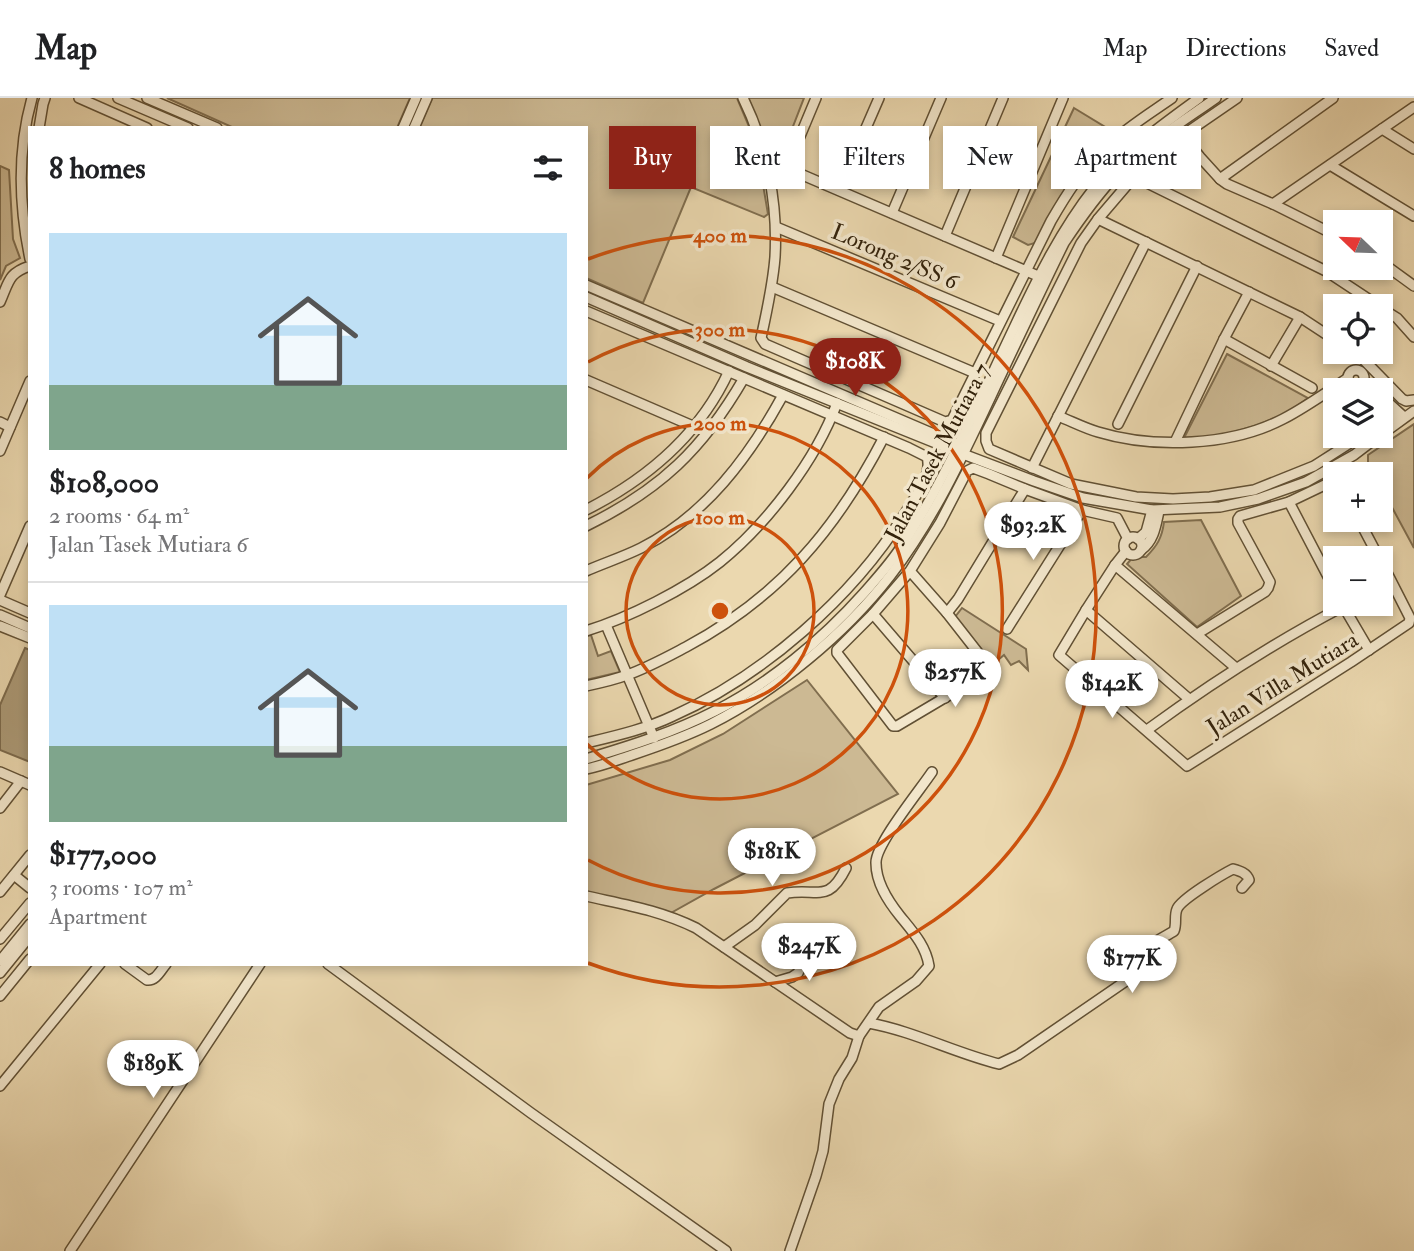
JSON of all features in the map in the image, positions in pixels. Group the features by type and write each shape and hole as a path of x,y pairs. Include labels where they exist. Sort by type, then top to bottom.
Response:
{"street":[{"path":"28,250 20,200 23,146 32,98"},
{"path":"39,126 45,98"},
{"path":"79,98 142,126"},
{"path":"118,98 183,126"},
{"path":"147,98 202,125"},
{"path":"404,126 416,98"},
{"path":"415,126 427,98"},
{"path":"743,98 765,155 776,227 772,287 761,338 765,344 945,422 952,420 1066,195 1104,148 1172,98"},
{"path":"816,98 788,165 791,170 1038,276"},
{"path":"839,190 879,98"},
{"path":"892,213 941,98"},
{"path":"945,236 1003,98"},
{"path":"996,258 1063,98"},
{"path":"967,453 968,424 1038,276 1061,235 1113,167 1136,145 1199,98"},
{"name":"Jalan Tasek Mutiara 7","path":"588,768 660,746 712,723 761,694 801,664 835,636 860,610 891,576 967,453 971,437 1064,243 1083,215 1118,173 1137,156 1216,98"},
{"path":"1237,98 1186,134 1185,138 1220,179 1323,229"},
{"path":"1220,179 1333,98"},
{"path":"123,118 130,103"},
{"path":"1273,204 1414,107"},
{"path":"1382,129 1414,149"},
{"path":"1330,164 1414,216"},
{"path":"1342,448 1314,466 1254,490 1173,499 1136,497 1071,484 989,449 986,433 1081,243 1133,178 1326,271 1360,294"},
{"path":"1098,219 1300,317 1323,332"},
{"name":"Lorong 2/SS 6","path":"776,227 1000,321"},
{"path":"1032,468 1146,242"},
{"path":"1118,424 1197,266"},
{"path":"0,302 12,274 28,267"},
{"path":"1393,269 1411,280"},
{"path":"588,286 870,406 967,453 1083,498 1156,510 1220,507 1258,499 1306,482 1363,448"},
{"path":"772,287 975,373"},
{"path":"1175,442 1248,292"},
{"path":"588,298 747,367 936,438 956,433 968,424"},
{"name":"Jalan Tasek Mutiara 7","path":"588,312 884,437 922,454 927,457 929,463 921,487 894,530 832,604 787,645 703,702 648,726 588,742"},
{"path":"1393,315 1414,337"},
{"path":"1271,366 1300,317"},
{"path":"640,334 645,323"},
{"path":"1224,339 1312,388"},
{"path":"1348,378 1351,372 1356,370 1363,378"},
{"path":"588,509 643,476 671,452 695,427 714,400 729,371"},
{"path":"588,525 618,511 685,460 720,416 744,378"},
{"path":"588,381 695,427"},
{"path":"0,451 28,385"},
{"path":"870,406 876,391"},
{"path":"1393,393 1406,401 1414,400"},
{"path":"1058,415 1096,432 1114,436 1175,442 1212,441 1256,431 1284,419 1323,394"},
{"path":"588,570 642,547 688,517 706,501 742,462 783,396"},
{"path":"588,630 606,625 665,597 698,578 740,545 790,487 833,416 838,403"},
{"path":"1393,410 1401,420"},
{"path":"1393,426 1414,411"},
{"path":"1393,414 1401,420"},
{"path":"0,422 10,426"},
{"path":"588,686 628,675 673,654 716,631 770,591 823,535 865,474 884,437"},
{"path":"936,438 944,463 942,476"},
{"name":"Jalan Tasek Mutiara 7","path":"588,758 654,738 725,705 783,667 821,637 845,614 901,547 942,476 967,453"},
{"path":"910,571 990,668 988,672 945,698 893,726 837,653 839,646 873,614 910,571 940,523 967,471 973,468 1082,510 1117,518 1133,539 1142,545 1141,550"},
{"path":"1196,634 1265,592 1269,585 1270,582 1238,519 1243,515 1289,502 1323,486"},
{"path":"947,613 958,600 1025,489"},
{"path":"1289,502 1323,567"},
{"path":"1007,629 1082,510"},
{"path":"1156,510 1152,538 1135,554 1126,551 1125,543 1144,535 1156,510"},
{"path":"25,547 0,597 28,612"},
{"name":"Jalan Villa Mutiara","path":"1126,551 1059,655 1187,766 1409,623 1410,618 1393,585"},
{"path":"1115,565 1236,668"},
{"path":"1086,610 1189,699"},
{"path":"873,614 945,698"},
{"path":"0,615 28,627"},
{"path":"1147,730 1236,668 1324,616"},
{"path":"1349,616 1369,650"},
{"path":"606,625 654,738"},
{"path":"0,626 28,637"},
{"path":"0,772 25,783 0,808"},
{"path":"790,1251 823,1151 829,1104 839,1079 852,1058 859,1036 879,1007 916,981 929,967 928,955 919,939 890,904 877,877 875,860 881,845 932,772"},
{"path":"0,892 28,858"},
{"path":"724,947 755,925 787,893 823,892 833,888 846,868"},
{"path":"869,1023 999,1064 1018,1055 1139,972 1143,967 1144,953 1150,946 1177,928 1175,913 1181,903 1233,869 1248,877 1249,880 1242,888"},
{"path":"14,875 28,886"},
{"path":"588,897 672,916 696,928 849,1033 859,1036"},
{"path":"0,939 28,904"},
{"path":"0,961 28,926"},
{"path":"0,973 28,938"},
{"path":"775,982 798,973 807,954 821,944"},
{"path":"0,996 28,962"},
{"path":"0,1086 98,966"},
{"path":"128,966 150,981 164,966"},
{"path":"71,1251 259,966"},
{"path":"330,966 726,1251"}],"shaded area":[{"path":"167,98 410,98 398,126 230,126"},
{"path":"432,98 737,98 749,126 710,126 710,189 764,189 768,214 764,217 696,189 696,126 609,126 609,189 690,189 643,303 588,279 588,126 420,126"},
{"path":"748,98 804,98 793,126 759,124"},
{"path":"1074,108 1104,126 1065,126"},
{"path":"1051,157 1051,189 1066,189 1035,243 1028,245 1013,237"},
{"path":"0,166 9,170 13,239 20,258 6,266 0,280"},
{"path":"1227,354 1308,398 1287,413 1258,425 1220,436 1184,438"},
{"path":"1414,424 1414,548 1393,509 1393,462 1368,462 1368,455 1378,448 1393,448 1393,438"},
{"path":"1201,520 1241,596 1197,627 1127,564 1133,557 1146,557 1150,553 1160,537 1164,522"},
{"path":"962,608 1026,649 1028,670 1019,661 1011,665 1004,655 993,664 955,617"},
{"path":"591,635 598,656 611,651 620,672 588,680 588,636"},
{"path":"25,648 28,649 28,761 0,750 0,705"},
{"path":"807,680 898,794 669,914 588,896 588,784 670,760 723,734"}]}
